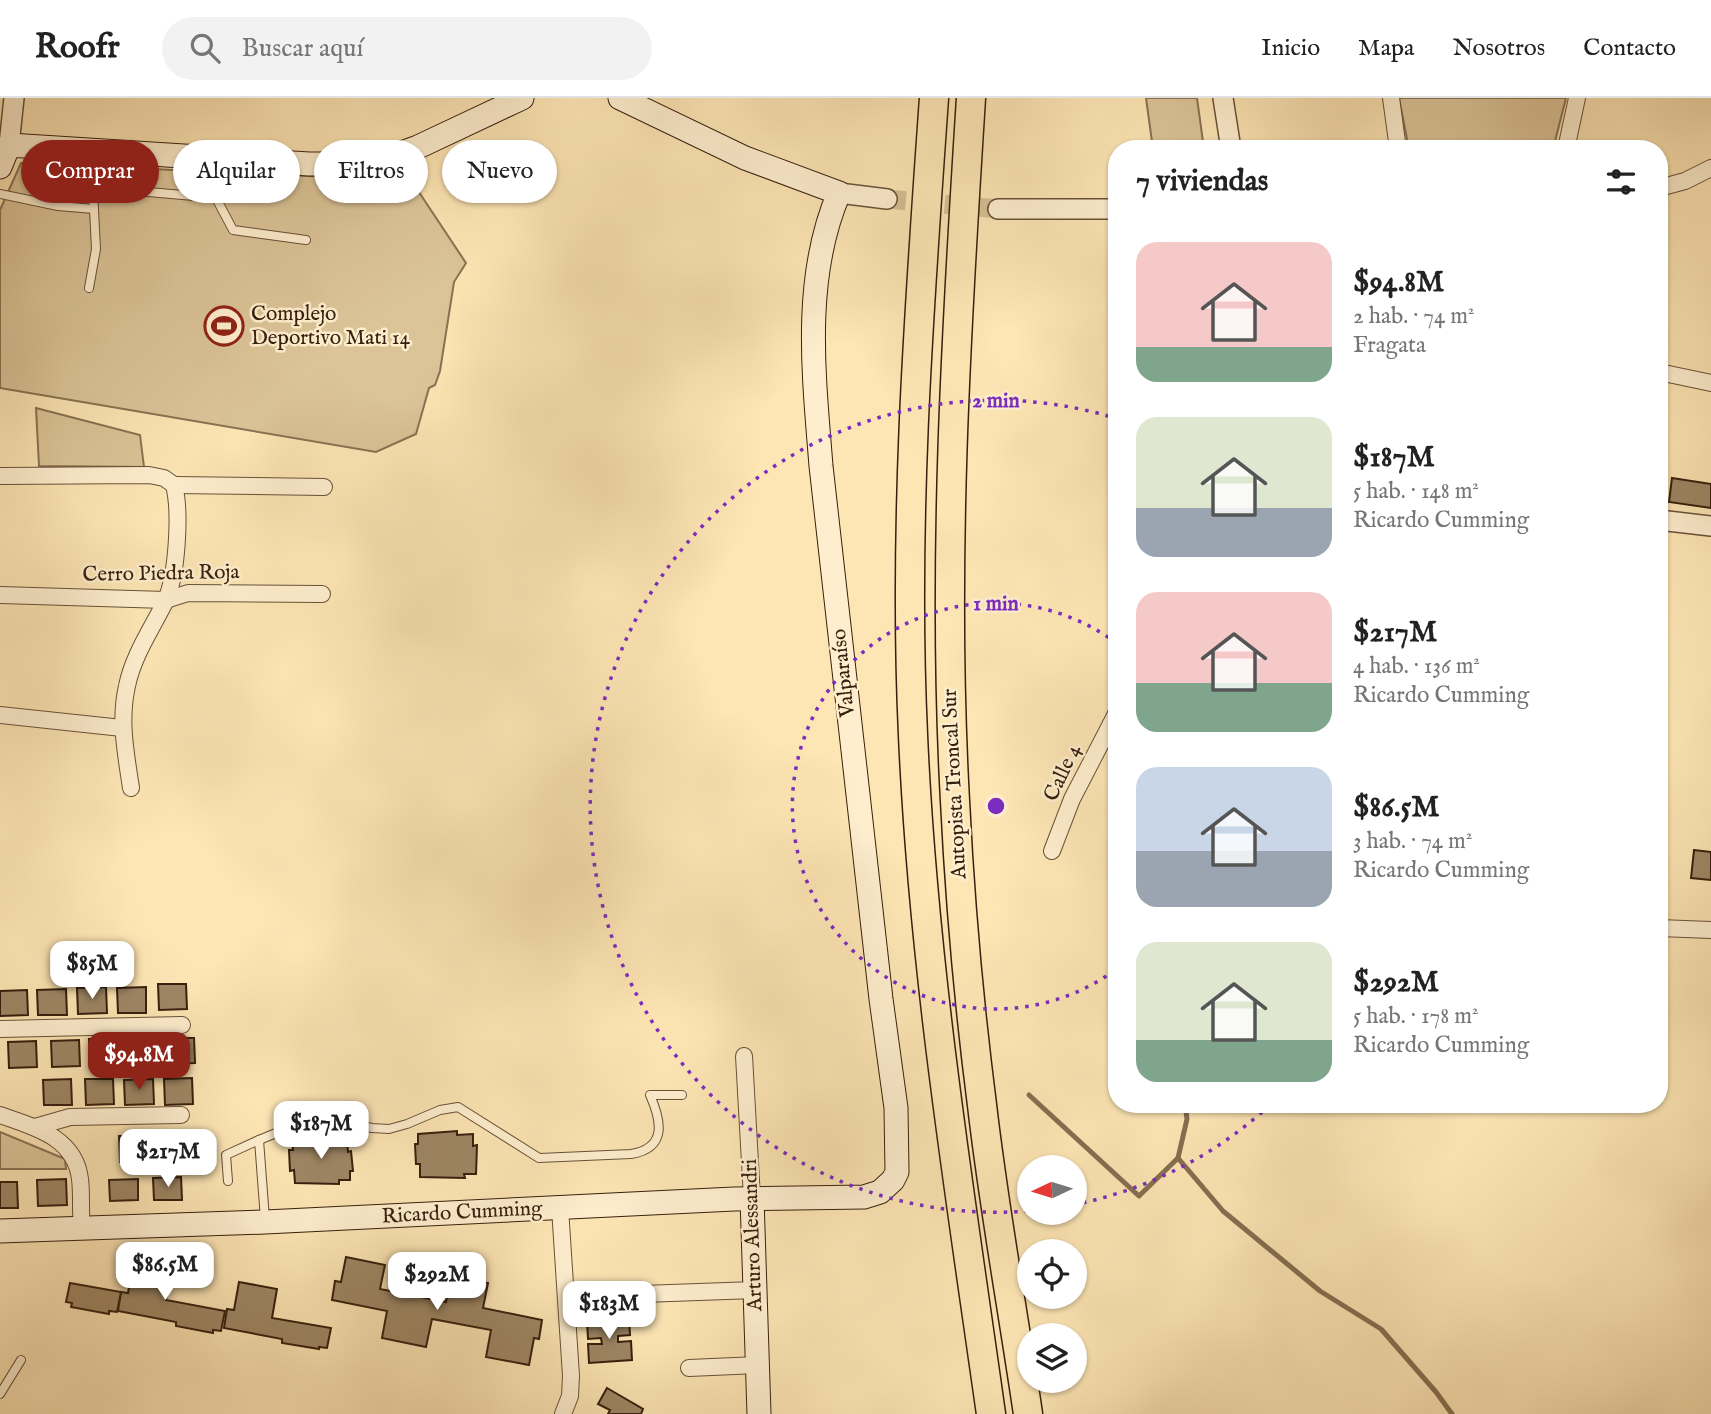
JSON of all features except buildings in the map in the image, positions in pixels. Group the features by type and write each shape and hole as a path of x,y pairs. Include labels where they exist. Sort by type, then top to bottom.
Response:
{"highway":[{"name":"Autopista Troncal Sur","path":"924,98 925,223"},
{"name":"Autopista Troncal Sur","path":"933,98 910,541 914,761 935,1016 991,1414"},
{"name":"Autopista Troncal Sur","path":"971,98 950,498 949,598 955,800 969,993 982,1109 1028,1414"},
{"name":"Autopista Troncal Sur","path":"968,150 978,98"}],"main road":[{"path":"0,167 9,145 338,164 393,156 522,98"},
{"path":"620,98 745,158 839,192"},
{"name":"Valparaíso","path":"839,192 823,238 817,279 812,328 814,383 876,958 896,1108 898,1155"},
{"name":"Ricardo Cumming","path":"0,1231 873,1195 893,1180 897,1172 898,1155"},
{"name":"Arturo Alessandri","path":"752,1198 759,1414"}],"street":[{"path":"9,145 14,98"},
{"path":"1223,98 1230,140"},
{"path":"1391,98 1397,140"},
{"path":"1568,140 1577,98"},
{"path":"1668,186 1685,181 1711,168"},
{"path":"839,192 887,199"},
{"path":"998,209 1108,209"},
{"path":"1668,374 1711,383"},
{"path":"0,476 149,475 164,478 174,485 324,487"},
{"path":"131,788 122,728 127,688 133,665 166,600 174,575 177,498 174,485"},
{"path":"1668,521 1711,526"},
{"name":"Cerro Piedra Roja","path":"0,595 166,600 188,593 322,594"},
{"path":"0,715 122,728"},
{"name":"Calle 4","path":"1052,851 1072,799 1108,730"},
{"path":"1668,929 1711,930"},
{"path":"0,1028 182,1025"},
{"name":"Arturo Alessandri","path":"744,1056 752,1198"},
{"path":"0,1115 57,1138 76,1159 80,1180 82,1228"},
{"path":"35,1128 70,1117 181,1115"},
{"path":"560,1208 571,1376 570,1396 563,1414"},
{"path":"642,1294 755,1290"},
{"path":"689,1368 758,1365"}],"lane":[{"path":"89,288 96,249 93,190 104,188 216,198 233,230 306,240"},
{"path":"0,194 58,206 94,209"},
{"path":"229,1181 226,1154 303,1122 323,1118 389,1129 440,1110 458,1107 539,1158 642,1152 652,1146 658,1135 660,1119 650,1095 682,1095"},
{"path":"259,1140 265,1222"},
{"path":"0,1394 21,1360"}],"shaded area":[{"path":"1146,98 1197,98 1203,140 1152,140"},
{"path":"1399,98 1566,98 1555,140 1407,140"},
{"name":"Complejo Deportivo Mati 14","path":"21,163 21,203 159,203 159,169 173,170 173,203 300,203 300,176 314,176 314,203 426,203 466,263 454,282 440,371 435,385 429,388 416,434 376,452 0,388 0,210"},
{"path":"36,408 140,435 144,467 39,466"},
{"path":"0,1132 65,1159 66,1169 0,1169"}],"waterway":[{"path":"1029,1095 1139,1196 1178,1158 1186,1113"},
{"path":"1178,1158 1223,1211 1320,1291 1381,1329 1452,1414"}],"tunnel":[{"path":"887,199 998,209"}],"place":[{"name":"Complejo Deportivo Mati 14","path":"224,326"}]}
